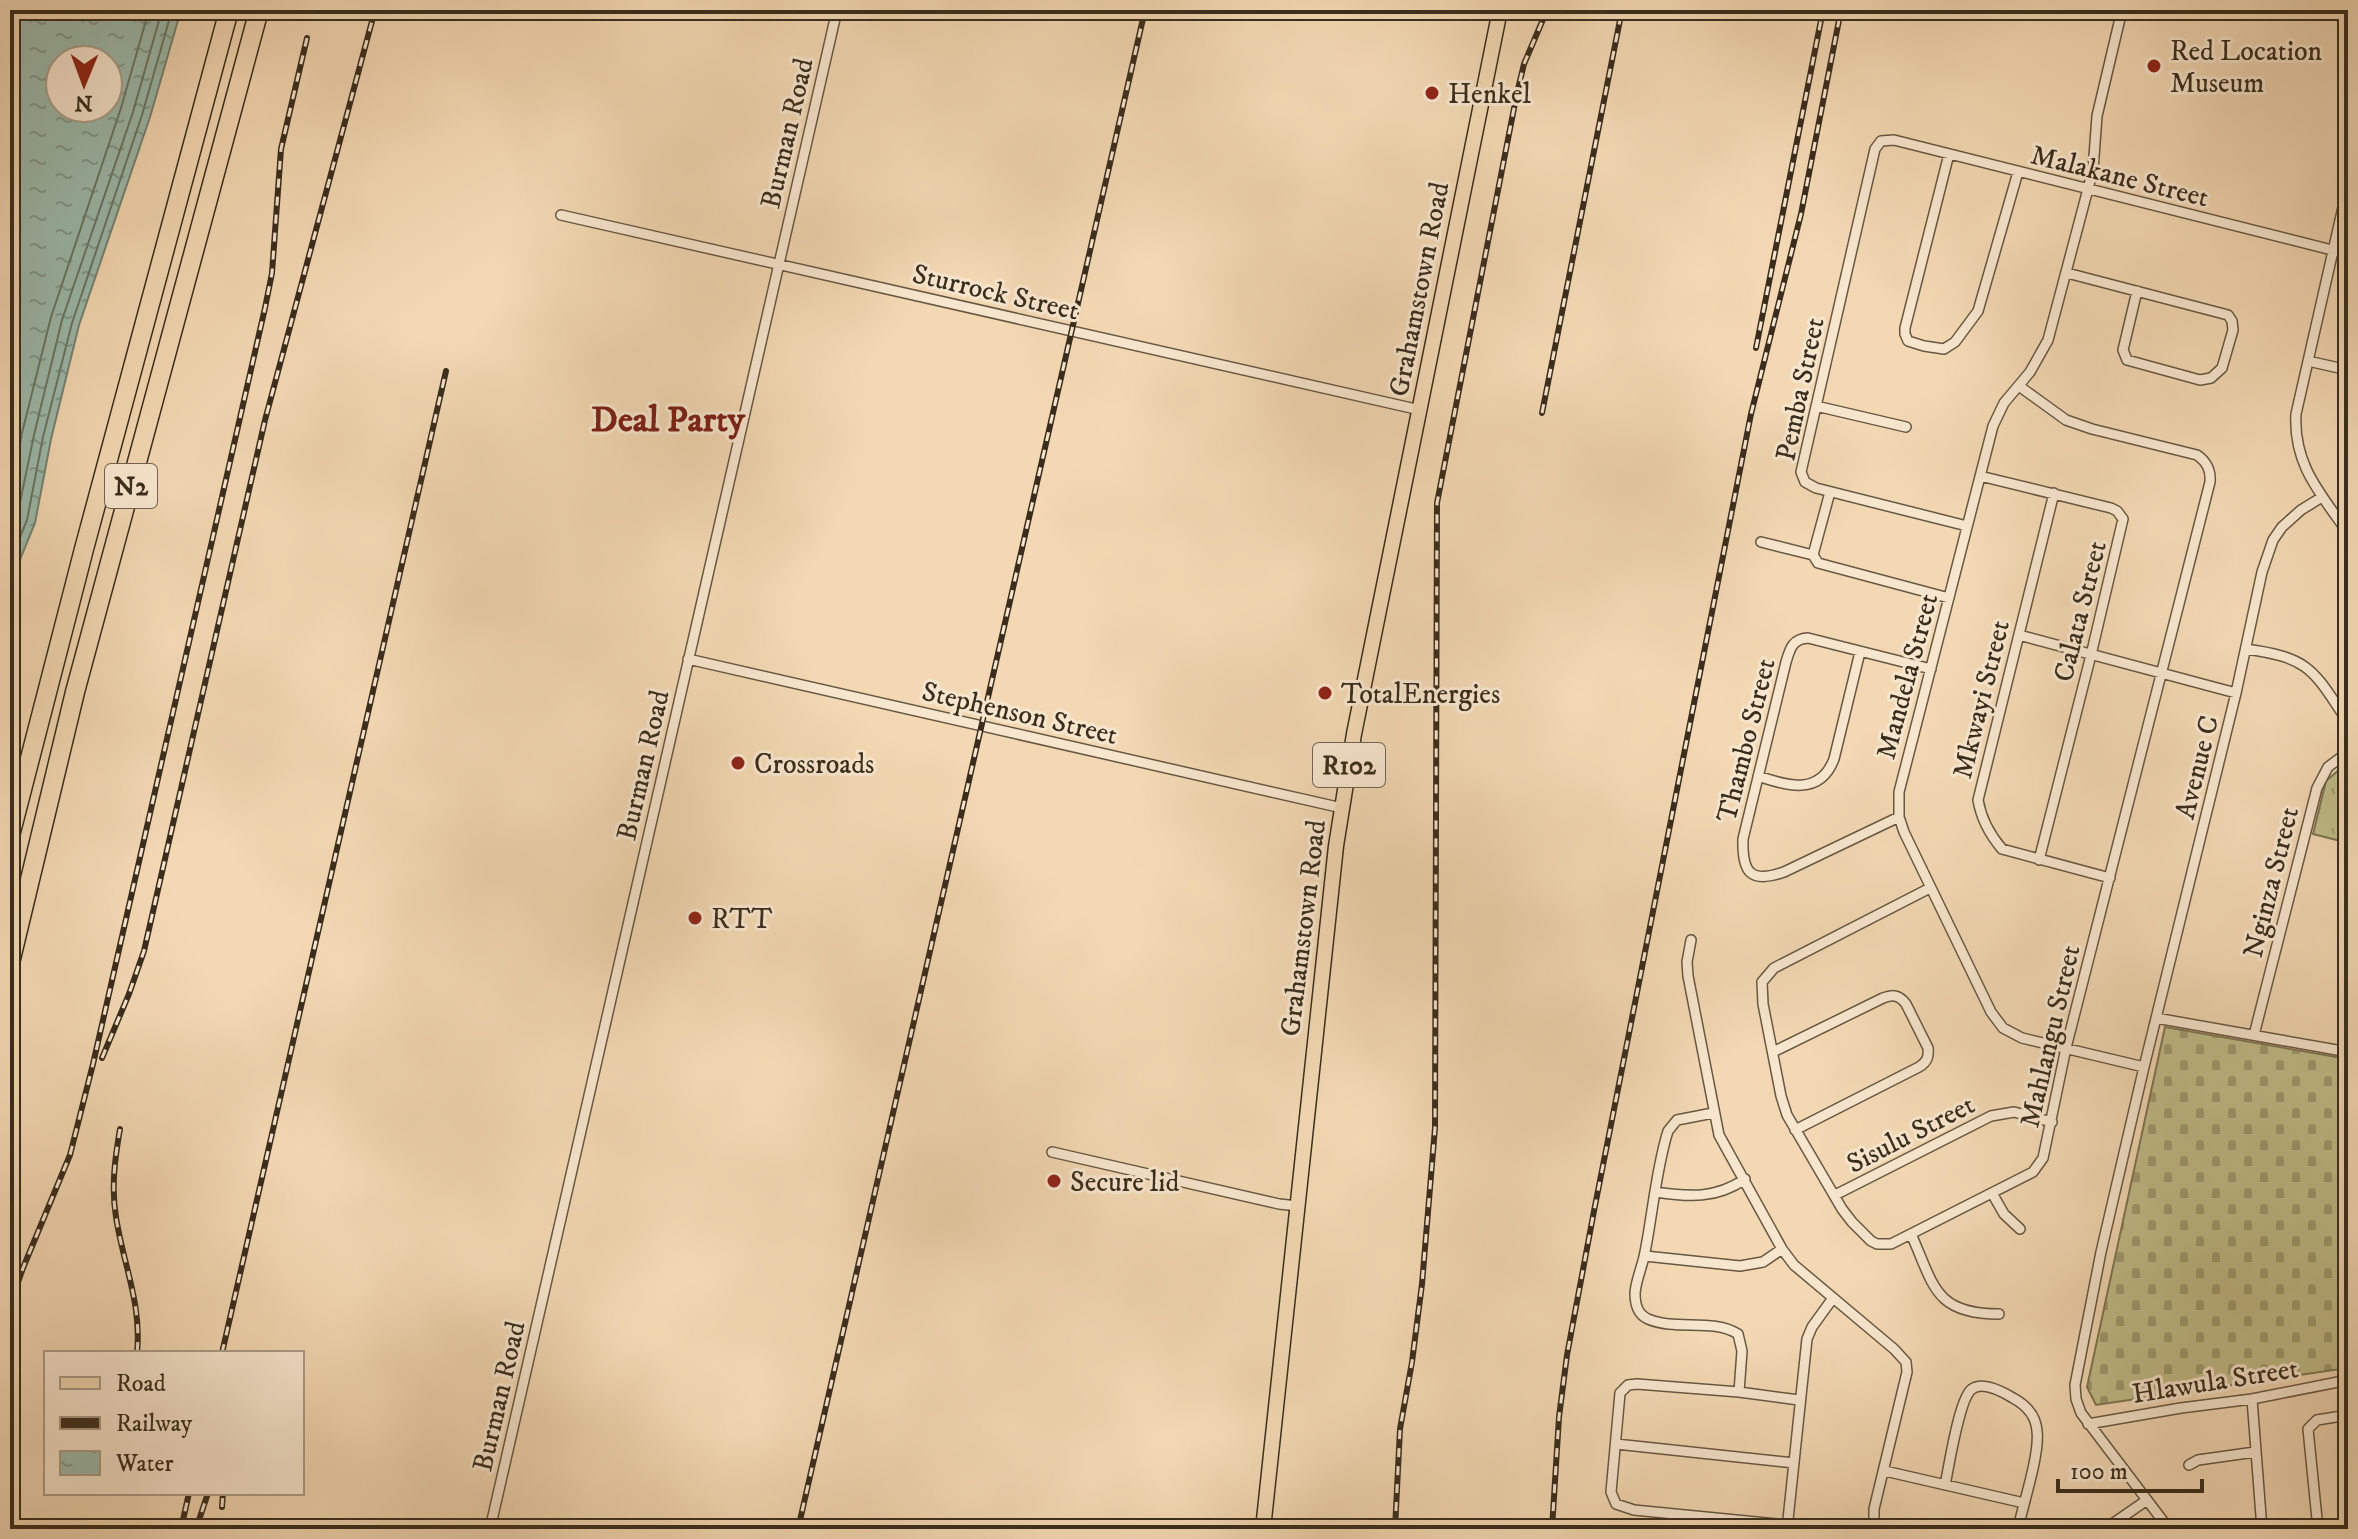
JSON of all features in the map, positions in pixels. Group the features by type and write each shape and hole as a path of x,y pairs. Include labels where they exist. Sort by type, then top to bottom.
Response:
{"highway":[{"name":"N2","path":"10,836 229,10"},
{"name":"N2","path":"10,963 75,692 259,10"}],"main road":[{"name":"Grahamstown Road","path":"1263,1529 1342,808 1354,734 1500,10"}],"street":[{"name":"Burman Road","path":"490,1529 837,10"},
{"name":"Mandela Street","path":"2122,10 2097,116 2095,161 2067,273 2048,340 2038,360 1998,414 1899,792 1899,817 1930,888 1998,1023 2022,1038 2144,1067"},
{"path":"2315,10 2348,18"},
{"name":"Malakane Street","path":"1881,141 1894,140 2348,254"},
{"name":"Pemba Street","path":"1881,141 1875,149 1801,472 1802,479 1809,486 1830,492 1967,526"},
{"path":"1949,154 1905,328 1908,341 1924,346 1944,349 1949,346 1978,311 2018,172"},
{"path":"2348,185 2296,414 2295,430 2300,457 2322,497 2348,533"},
{"name":"Sturrock Street","path":"561,215 1420,410"},
{"path":"2067,273 2137,291 2228,315 2233,330 2220,372 2200,380 2127,360 2123,350 2137,291"},
{"path":"2308,361 2348,370"},
{"name":"Mahlangu Street","path":"1930,888 1769,972 1762,982 1787,1115 1852,1222 1877,1244 1891,1244 2033,1172 2043,1158 2066,1048 2210,482 2207,464 2197,455 2066,420 2019,386"},
{"path":"1816,406 1906,427"},
{"name":"Calata Street","path":"1980,476 2111,508 2123,519 2039,860"},
{"path":"1813,555 1830,492"},
{"name":"Mkwayi Street","path":"2054,493 1978,800 1984,820 2002,849 2110,878"},
{"name":"Avenue C","path":"2088,1424 2078,1407 2075,1385 2101,1252 2236,693 2262,572 2273,540 2282,527 2322,497"},
{"path":"1761,542 1813,555 1818,563 1949,598"},
{"path":"2019,635 2236,693"},
{"name":"Thambo Street","path":"1899,817 1768,878 1748,872 1742,859 1743,839 1758,776 1791,646 1796,640 1808,638 1931,669"},
{"path":"2246,649 2280,655 2303,664 2320,679 2348,722"},
{"path":"1758,776 1800,786 1814,782 1828,771 1834,759 1860,652"},
{"name":"Stephenson Street","path":"688,659 1342,808"},
{"name":"Nginza Street","path":"2254,1035 2317,788 2328,767 2348,752"},
{"path":"1691,940 1688,976 1719,1135 1782,1249 1801,1271 1906,1362 1907,1372 1874,1509 1877,1529"},
{"path":"1773,1052 1883,998 1893,996 1906,1004 1928,1048 1927,1058 1919,1067 1795,1130"},
{"path":"2156,1018 2348,1052"},
{"name":"Sisulu Street","path":"1835,1195 1991,1116 2014,1112 2052,1122"},
{"path":"1713,1113 1684,1118 1672,1124 1665,1141 1645,1256 1635,1293 1638,1311 1649,1319 1726,1329 1738,1334 1742,1351 1739,1392"},
{"path":"1052,1152 1298,1206"},
{"path":"1656,1192 1687,1197 1705,1196 1719,1193 1745,1179"},
{"path":"1992,1193 2004,1214 2020,1229"},
{"path":"1911,1234 1935,1287 1946,1303 1971,1313 1999,1314"},
{"path":"1645,1256 1740,1266 1763,1262 1782,1249"},
{"path":"1799,1400 1651,1384 1628,1385 1620,1393 1611,1492 1616,1504 1628,1509 1725,1525 1787,1527 1809,1332 1833,1298"},
{"name":"Hlawula Street","path":"2088,1424 2252,1399 2348,1380"},
{"path":"1945,1485 1967,1395 1976,1387 1990,1388 2020,1402 2036,1421 2037,1447 2018,1529"},
{"path":"2252,1399 2262,1529"},
{"path":"2318,1529 2308,1429 2317,1420 2348,1415"},
{"path":"2088,1424 2169,1529"},
{"path":"1616,1444 1794,1463"},
{"path":"2189,1465 2198,1460 2255,1452"},
{"path":"1885,1471 2024,1503"},
{"path":"2105,1529 2147,1500"},
{"path":"886,1526 899,1529"}],"green space":[{"path":"2348,762 2348,843 2313,834 2326,781"},
{"path":"2165,1027 2348,1059 2348,1368 2096,1405 2087,1387"}],"water":[{"path":"10,10 181,10 150,117 79,325 51,439 35,523 10,584"}],"railway":[{"path":"102,1058 144,951 265,420 375,10"},
{"path":"798,1529 1145,10"},
{"path":"1395,1529 1400,1429 1422,1284 1435,1128 1437,503 1517,93 1524,64 1547,10"},
{"path":"1542,413 1622,10"},
{"path":"1756,348 1823,10"},
{"path":"1552,1529 1559,1417 1567,1355 1594,1211 1751,414 1801,214 1841,10"},
{"path":"10,1305 70,1155 93,1064 265,308 272,273 281,149 307,38"},
{"path":"222,1351 446,371"},
{"path":"120,1129 114,1195 137,1317 137,1351"},
{"path":"181,1529 189,1495"},
{"path":"196,1529 207,1495"},
{"path":"222,1507 223,1495"}],"place":[{"name":"Red Location Museum","path":"2154,66"},
{"name":"Henkel","path":"1432,93"},
{"name":"TotalEnergies","path":"1325,693"},
{"name":"Crossroads","path":"738,763"},
{"name":"RTT","path":"695,918"},
{"name":"Secure lid","path":"1054,1181"}],"district":[{"name":"Deal Party","path":"668,418"}]}
